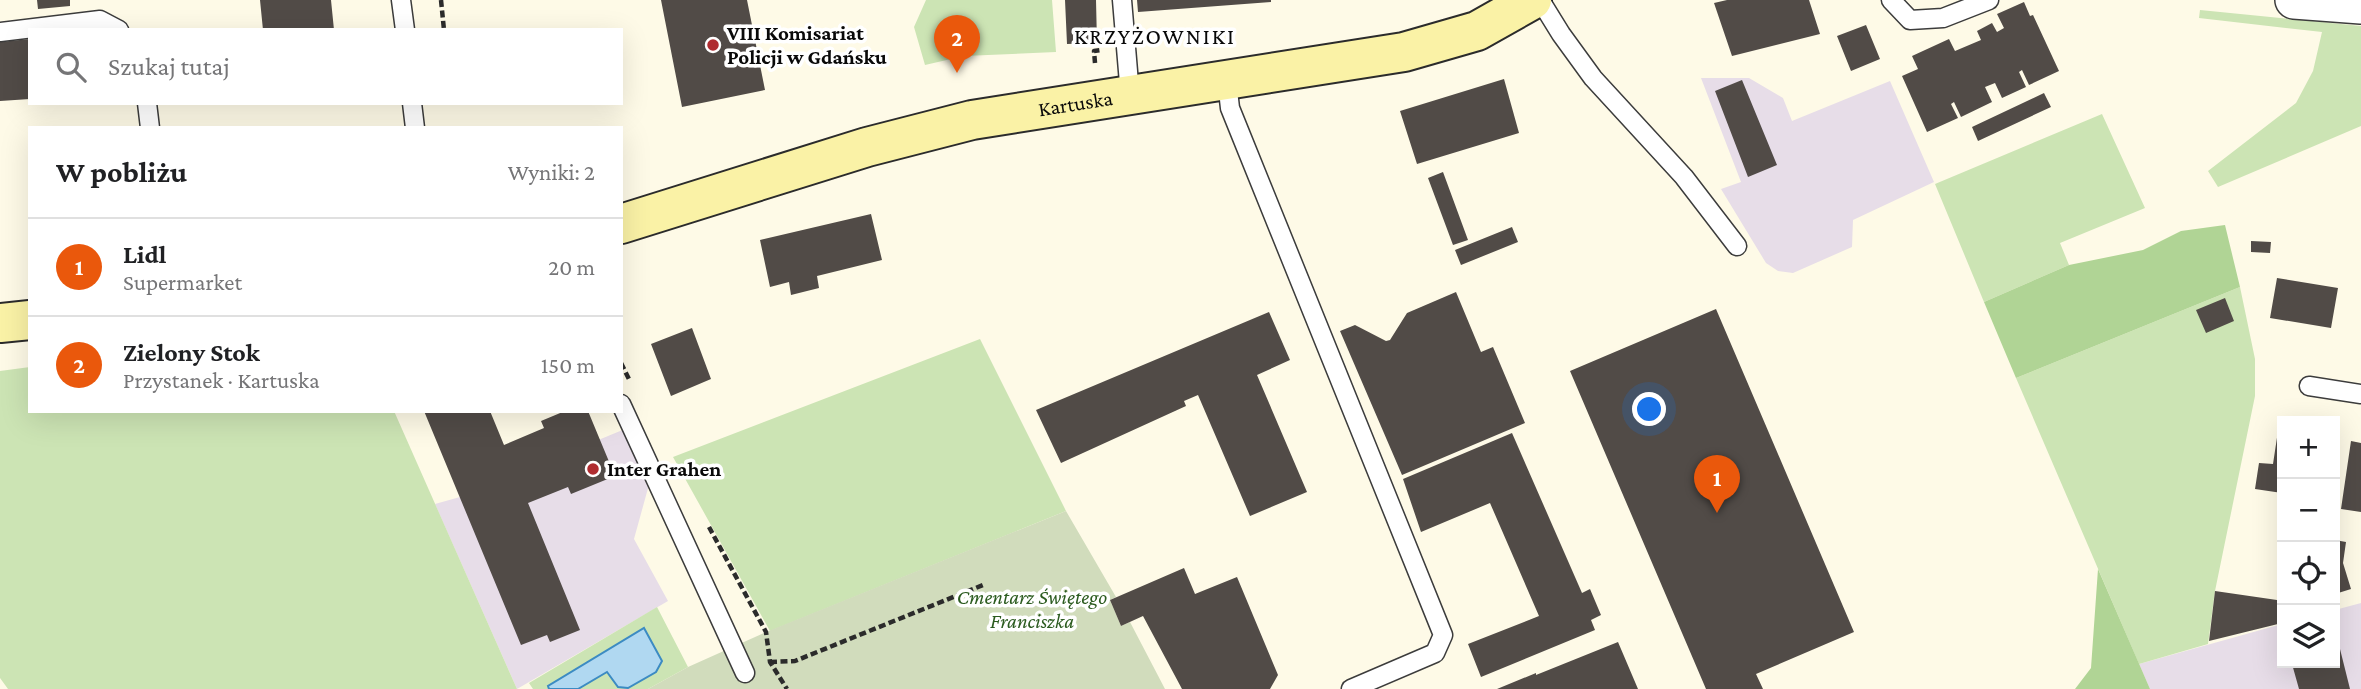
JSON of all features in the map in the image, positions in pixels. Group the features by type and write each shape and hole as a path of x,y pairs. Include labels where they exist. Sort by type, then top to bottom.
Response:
{"street":[{"name":"Kartuska","path":"623,223 867,147 972,120 1227,82 1404,52 1477,31 1532,0"},
{"path":"2294,0 2361,5"},
{"path":"0,323 28,320"}],"lane":[{"path":"401,0 404,28"},
{"path":"1122,0 1130,95"},
{"path":"1540,0 1593,78 1684,177 1737,246"},
{"path":"1891,0 1910,19 1943,18 1989,0"},
{"path":"31,28 100,19 115,28"},
{"path":"0,32 28,28"},
{"path":"1227,82 1230,108 1443,635 1435,653 1351,689"},
{"path":"147,105 150,126"},
{"path":"412,105 415,126"},
{"path":"2309,386 2361,394"},
{"path":"623,408 745,673"}],"path":[{"path":"441,0 444,28"},
{"path":"787,689 771,662 795,662 983,585"}],"shaded area":[{"path":"1701,78 1749,78 1783,98 1792,121 1890,81 1934,182 1853,220 1852,247 1793,273 1778,271 1766,263 1721,189 1741,182"},
{"path":"625,429 650,481 634,539 668,601 517,689 435,504 460,497"},
{"path":"2361,603 2361,689 2150,689 2139,664 2277,625 2277,668 2340,668 2340,609"}],"green space":[{"path":"926,0 1052,0 1056,52 964,56 925,65 914,27"},
{"path":"2200,10 2361,26 2361,126 2218,187 2208,171 2296,103 2313,71 2322,32 2199,18"},
{"path":"2102,114 2145,208 2060,243 2069,265 1984,302 1935,184"},
{"path":"2225,225 2240,287 2016,378 1984,302 2069,265 2143,250 2181,231"},
{"path":"2240,287 2255,359 2255,396 2215,591 2208,644 2139,664 2016,378"},
{"path":"980,339 1066,511 770,631 673,457"},
{"path":"28,367 28,413 395,413 517,689 8,689 0,678 0,371"},
{"name":"Cmentarz Świętego Franciszka","path":"1066,511 1116,597 1110,600 1121,626 1130,622 1165,689 648,689 688,667 766,632"},
{"path":"2098,569 2150,689 2075,689 2091,668"},
{"path":"657,607 688,667 648,689 533,689 529,683"}],"water":[{"path":"644,628 662,661 656,672 628,688 618,687 607,672 578,689 549,689 548,686"}],"building":[{"path":"37,0 70,0 70,6 38,9"},
{"path":"260,0 331,0 334,28 263,28"},
{"name":"VIII Komisariat Policji w Gdańsku","path":"661,0 747,0 765,90 682,107"},
{"path":"1065,0 1096,0 1097,43 1067,44"},
{"path":"1137,0 1271,0 1271,2 1138,12"},
{"path":"1727,0 1809,0 1820,34 1732,56 1714,3"},
{"path":"2024,2 2030,16 2033,15 2059,71 2029,85 2022,70 2019,72 2026,87 2002,98 1995,83 1985,87 1992,102 1961,117 1954,102 1951,104 1958,118 1927,132 1902,76 1918,69 1912,56 1949,39 1955,51 1981,40 1977,31 1992,23 1997,32 2004,28 1997,14"},
{"path":"1866,25 1880,59 1851,71 1837,36"},
{"path":"28,39 28,99 0,101 0,42"},
{"path":"1504,79 1519,133 1417,164 1400,111"},
{"path":"1742,80 1777,165 1748,177 1715,91"},
{"path":"2044,93 2051,107 1978,141 1972,127"},
{"path":"1443,172 1468,240 1453,245 1428,178"},
{"path":"871,214 882,260 817,276 819,288 791,295 789,282 770,287 760,240"},
{"path":"1512,227 1518,242 1461,265 1455,250"},
{"path":"2251,241 2271,242 2270,253 2251,252"},
{"path":"2277,278 2338,288 2331,328 2270,318"},
{"path":"1456,292 1481,352 1493,347 1525,423 1402,475 1340,331 1355,325 1386,341 1390,340 1407,313"},
{"path":"2225,298 2234,321 2206,333 2196,310"},
{"path":"1716,309 1854,632 1756,674 1763,689 1706,689 1570,371"},
{"path":"1269,312 1290,360 1257,375 1307,492 1250,516 1198,395 1184,401 1186,406 1061,463 1036,410"},
{"path":"692,328 711,379 671,396 651,344"},
{"path":"425,413 491,413 504,445 544,428 541,421 560,413 589,413 615,476 571,494 568,487 528,503 580,630 550,642 547,635 521,645"},
{"path":"1512,433 1582,593 1590,589 1601,615 1591,620 1595,630 1481,677 1468,644 1539,616 1490,503 1421,532 1403,479"},
{"path":"2277,438 2277,492 2255,489 2259,463 2273,464"},
{"path":"2351,441 2361,443 2361,512 2341,509"},
{"path":"2340,541 2346,542 2343,563 2351,589 2340,592"},
{"path":"1184,568 1195,594 1237,577 1278,675 1270,689 1182,689 1143,616 1121,626 1110,600"},
{"path":"2215,591 2277,600 2277,624 2209,641"},
{"path":"1618,642 1638,689 1497,689 1536,675"},
{"path":"2340,649 2350,689 2299,689 2293,668 2340,668"}],"place":[{"name":"VIII Komisariat Policji w Gdańsku","path":"713,45"},
{"name":"Zielony Stok","path":"957,73"},
{"name":"Inter Grahen","path":"593,469"},
{"name":"Lidl","path":"1717,513"}],"district":[{"name":"KRZYŻOWNIKI","path":"1155,36"}]}
